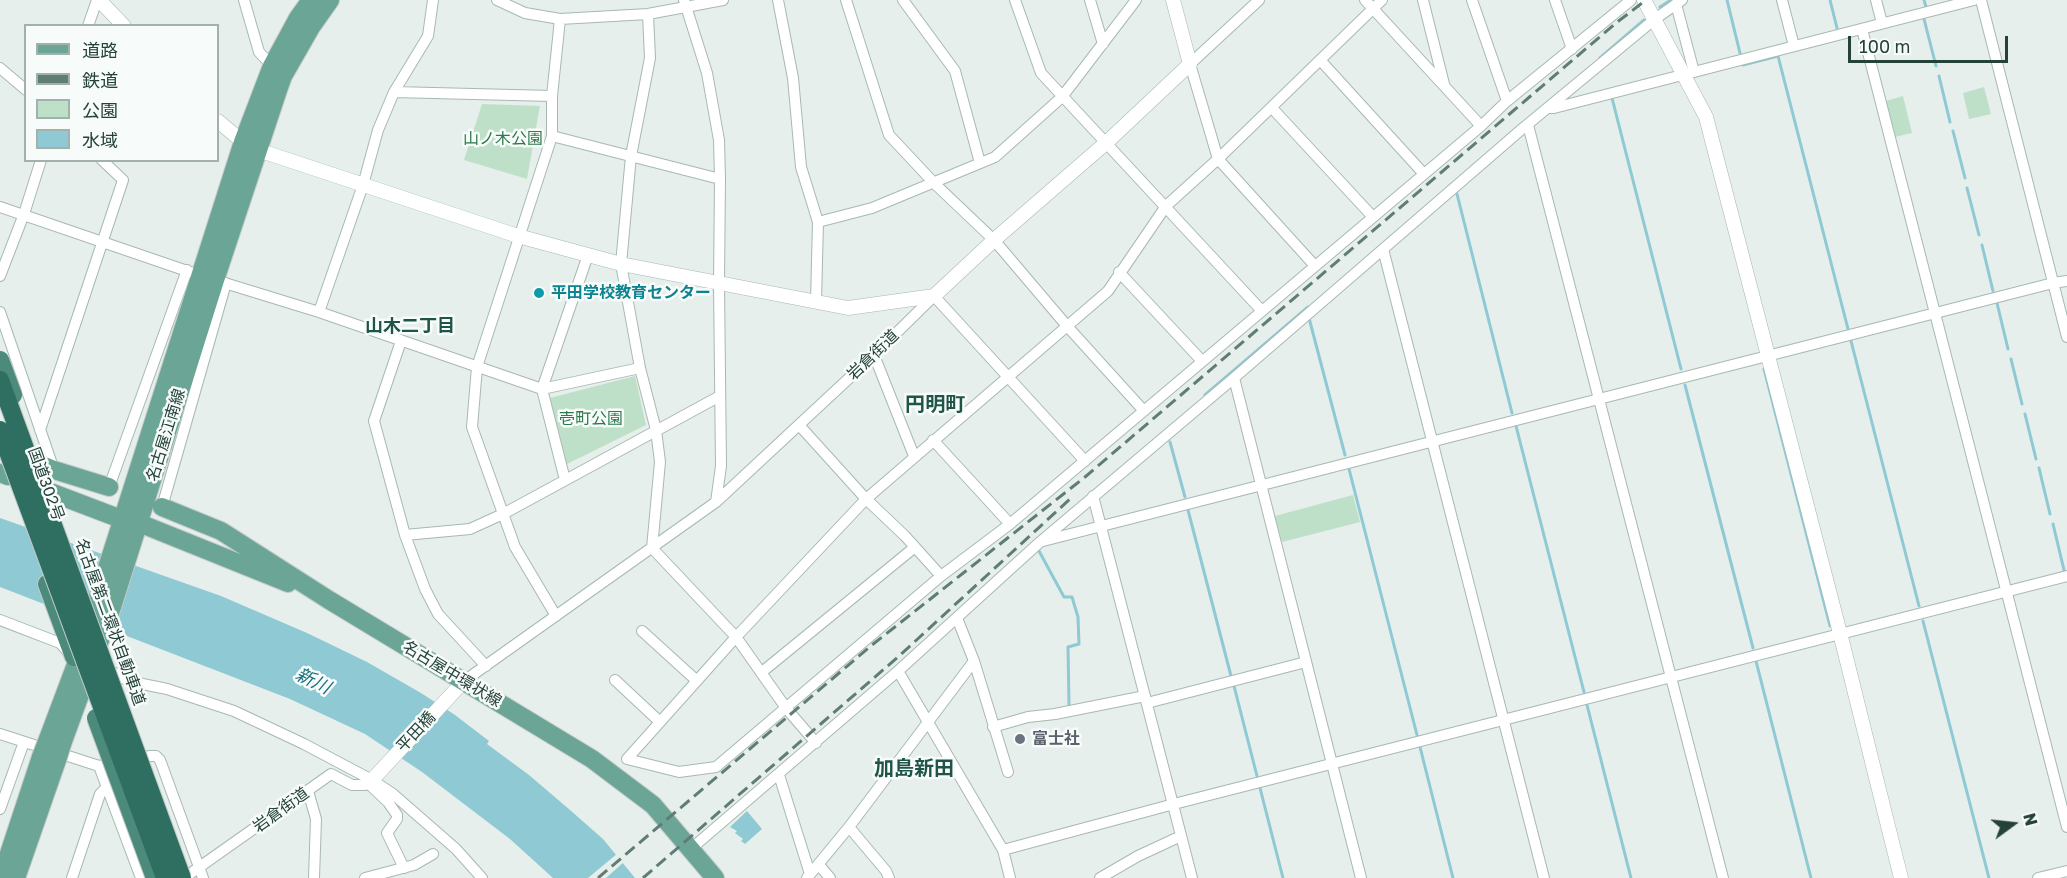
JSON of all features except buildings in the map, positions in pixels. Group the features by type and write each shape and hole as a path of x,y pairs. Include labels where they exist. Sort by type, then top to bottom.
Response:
{"highway":[{"name":"国道302号","path":"0,360 48,471 51,497 93,602 101,635 115,673 198,874"},
{"name":"名古屋第二環状自動車道","path":"0,380 183,878"},
{"path":"0,430 165,878"},
{"name":"国道302号","path":"4,467 155,878"}],"main road":[{"name":"名古屋江南線","path":"1,878 52,750 84,684 112,607 129,525 250,146 272,66 298,18 311,0"},
{"name":"名古屋江南線","path":"250,146 283,76 311,27 330,0"},
{"path":"4,467 48,471 110,487"},
{"path":"51,497 329,600"},
{"name":"名古屋中環状線","path":"162,507 221,531 458,686 592,759 653,806 692,848 715,878"},
{"name":"名古屋江南線","path":"16,878 93,602 129,525"}],"street":[{"path":"89,24 98,0 122,24"},
{"path":"244,0 259,52 272,66"},
{"path":"319,312 363,185 378,130 394,92 428,36 433,0"},
{"path":"497,0 525,13 560,19 648,14 685,3 723,0"},
{"path":"778,0 792,78 801,167 818,222 816,302"},
{"path":"846,0 889,135 934,183 994,240 1067,326 1144,411"},
{"path":"903,0 955,71 980,163"},
{"path":"1015,0 1041,73 1262,311"},
{"path":"1090,0 1103,44"},
{"path":"818,222 872,208 995,157 1062,97 1137,0"},
{"path":"1173,0 1218,159 1315,266"},
{"name":"岩倉街道","path":"458,686 716,502 874,355 933,296 1107,142 1259,0"},
{"path":"1365,0 1481,126"},
{"path":"1382,0 1272,108 1166,206 1108,291 866,499 736,637 627,759 679,772 716,767 941,576 1010,524 1085,461 1481,126 1506,100 1631,0"},
{"path":"1423,0 1444,86"},
{"path":"1472,0 1506,100"},
{"path":"1555,0 1572,48"},
{"path":"1644,0 1689,73 1706,117 1901,878"},
{"path":"1782,0 1794,46"},
{"path":"1876,0 1882,23"},
{"path":"1548,108 1972,0"},
{"path":"1981,0 2067,337"},
{"path":"692,848 816,743 1093,496 1548,108 1678,2 1689,73"},
{"path":"685,3 707,73 718,140 721,466 716,502"},
{"path":"648,14 650,58 631,156 621,264 640,368 656,430 660,462 652,548 736,637 786,708 816,743"},
{"path":"556,616 515,547 472,427 477,367 552,136 552,96 560,19"},
{"path":"1862,29 2067,827"},
{"path":"1321,61 1424,174"},
{"path":"0,68 24,88"},
{"path":"394,92 552,96"},
{"path":"1272,108 1373,217"},
{"path":"219,122 250,146 518,236 621,264 848,308 933,296 1085,461"},
{"path":"1528,125 1723,878"},
{"path":"552,136 720,179"},
{"path":"0,276 24,214 40,162"},
{"path":"40,430 123,180 104,162"},
{"path":"0,207 319,312 542,389 640,368"},
{"path":"1383,249 1544,878"},
{"path":"565,480 542,389 588,255"},
{"path":"1119,272 1202,361"},
{"path":"110,487 207,277"},
{"path":"162,507 207,277"},
{"path":"1040,542 2067,281"},
{"path":"0,312 40,430 48,471"},
{"path":"401,341 374,421 405,535 425,589 438,614 486,666"},
{"path":"874,355 914,456"},
{"path":"1234,378 1361,878"},
{"path":"405,535 470,529 503,514 720,396"},
{"path":"799,425 866,499 915,546 941,576"},
{"path":"933,440 1010,524"},
{"path":"1093,496 1192,878"},
{"path":"762,672 915,546"},
{"path":"1003,850 1174,804 2067,576"},
{"path":"957,618 974,661 1008,772"},
{"path":"0,620 60,643 76,662"},
{"path":"642,631 697,681"},
{"path":"809,876 849,827 974,661"},
{"path":"993,727 1028,717 1146,700 1306,662"},
{"path":"898,671 1003,850 1010,878"},
{"path":"115,673 128,681 167,689 234,711 373,778 456,849 482,878"},
{"path":"615,680 660,722"},
{"name":"平田橋","path":"373,778 458,686"},
{"path":"0,734 99,766 156,756 160,760 198,874"},
{"path":"0,809 24,742"},
{"path":"99,766 141,878"},
{"name":"岩倉街道","path":"183,878 198,874 331,774 352,785 373,778"},
{"path":"779,775 809,876"},
{"path":"373,778 397,815 397,819 387,833 404,868"},
{"path":"72,878 99,794 106,788"},
{"path":"308,791 316,819 314,878"},
{"path":"849,827 886,871 889,878"},
{"path":"1100,878 1138,856 1181,836"},
{"path":"365,878 414,865 433,854"},
{"path":"819,865 830,878"},
{"path":"2038,878 2067,871"}],"green space":[{"path":"1984,87 1991,114 1969,119 1963,93"},
{"path":"1903,96 1912,133 1895,137 1886,101"},
{"name":"山ノ木公園","path":"482,104 540,106 527,179 464,160"},
{"name":"壱町公園","path":"635,376 646,425 567,464 550,398"},
{"path":"1353,495 1360,522 1282,542 1275,516"}],"water":[{"name":"新川","path":"0,518 221,596 367,662 455,715 489,741 487,744 529,775 603,839 635,878 553,878 510,839 422,772 365,734 290,699 0,587"},
{"path":"747,811 762,829 745,844 741,841 743,839 735,833 737,831 730,827"}],"pier":[{"path":"618,853 625,861 606,878 588,878"}],"waterway":[{"path":"1660,7 1671,0"},
{"path":"1727,0 1740,53"},
{"path":"1830,0 1837,28"},
{"path":"1924,0 1926,7"},
{"path":"1924,19 1936,66"},
{"path":"1600,58 1644,20"},
{"path":"1743,65 1778,56 1848,329"},
{"path":"1939,76 1950,122"},
{"path":"1612,98 1681,369"},
{"path":"1953,131 1965,178"},
{"path":"1967,188 1979,235"},
{"path":"1457,194 1512,413"},
{"path":"1982,245 1993,291"},
{"path":"1997,303 2008,349"},
{"path":"1205,395 1308,307"},
{"path":"1309,318 1345,455"},
{"path":"1851,341 1919,606"},
{"path":"2011,359 2022,404"},
{"path":"1764,369 1830,626"},
{"path":"1685,385 1753,648"},
{"path":"2025,414 2036,459"},
{"path":"1516,426 1584,692"},
{"path":"1170,442 1185,497"},
{"path":"2039,468 2050,514"},
{"path":"1349,469 1417,735"},
{"path":"1188,510 1231,676"},
{"path":"2053,524 2064,570"},
{"path":"1039,551 1064,597 1072,597 1078,617 1079,644 1068,647 1069,705"},
{"path":"1923,621 1989,878"},
{"path":"1756,661 1811,878"},
{"path":"1234,686 1257,776"},
{"path":"1587,705 1631,878"},
{"path":"1420,747 1453,878"},
{"path":"1260,788 1283,878"}],"railway":[{"path":"598,878 872,645 1085,477 1616,23 1646,0"},
{"path":"643,878 898,657 1070,499"}],"place":[{"name":"平田学校教育センター","path":"539,293"},
{"name":"富士社","path":"1020,739"}],"district":[{"name":"山木二丁目","path":"410,326"},
{"name":"円明町","path":"935,405"},
{"name":"加島新田","path":"914,769"}]}
